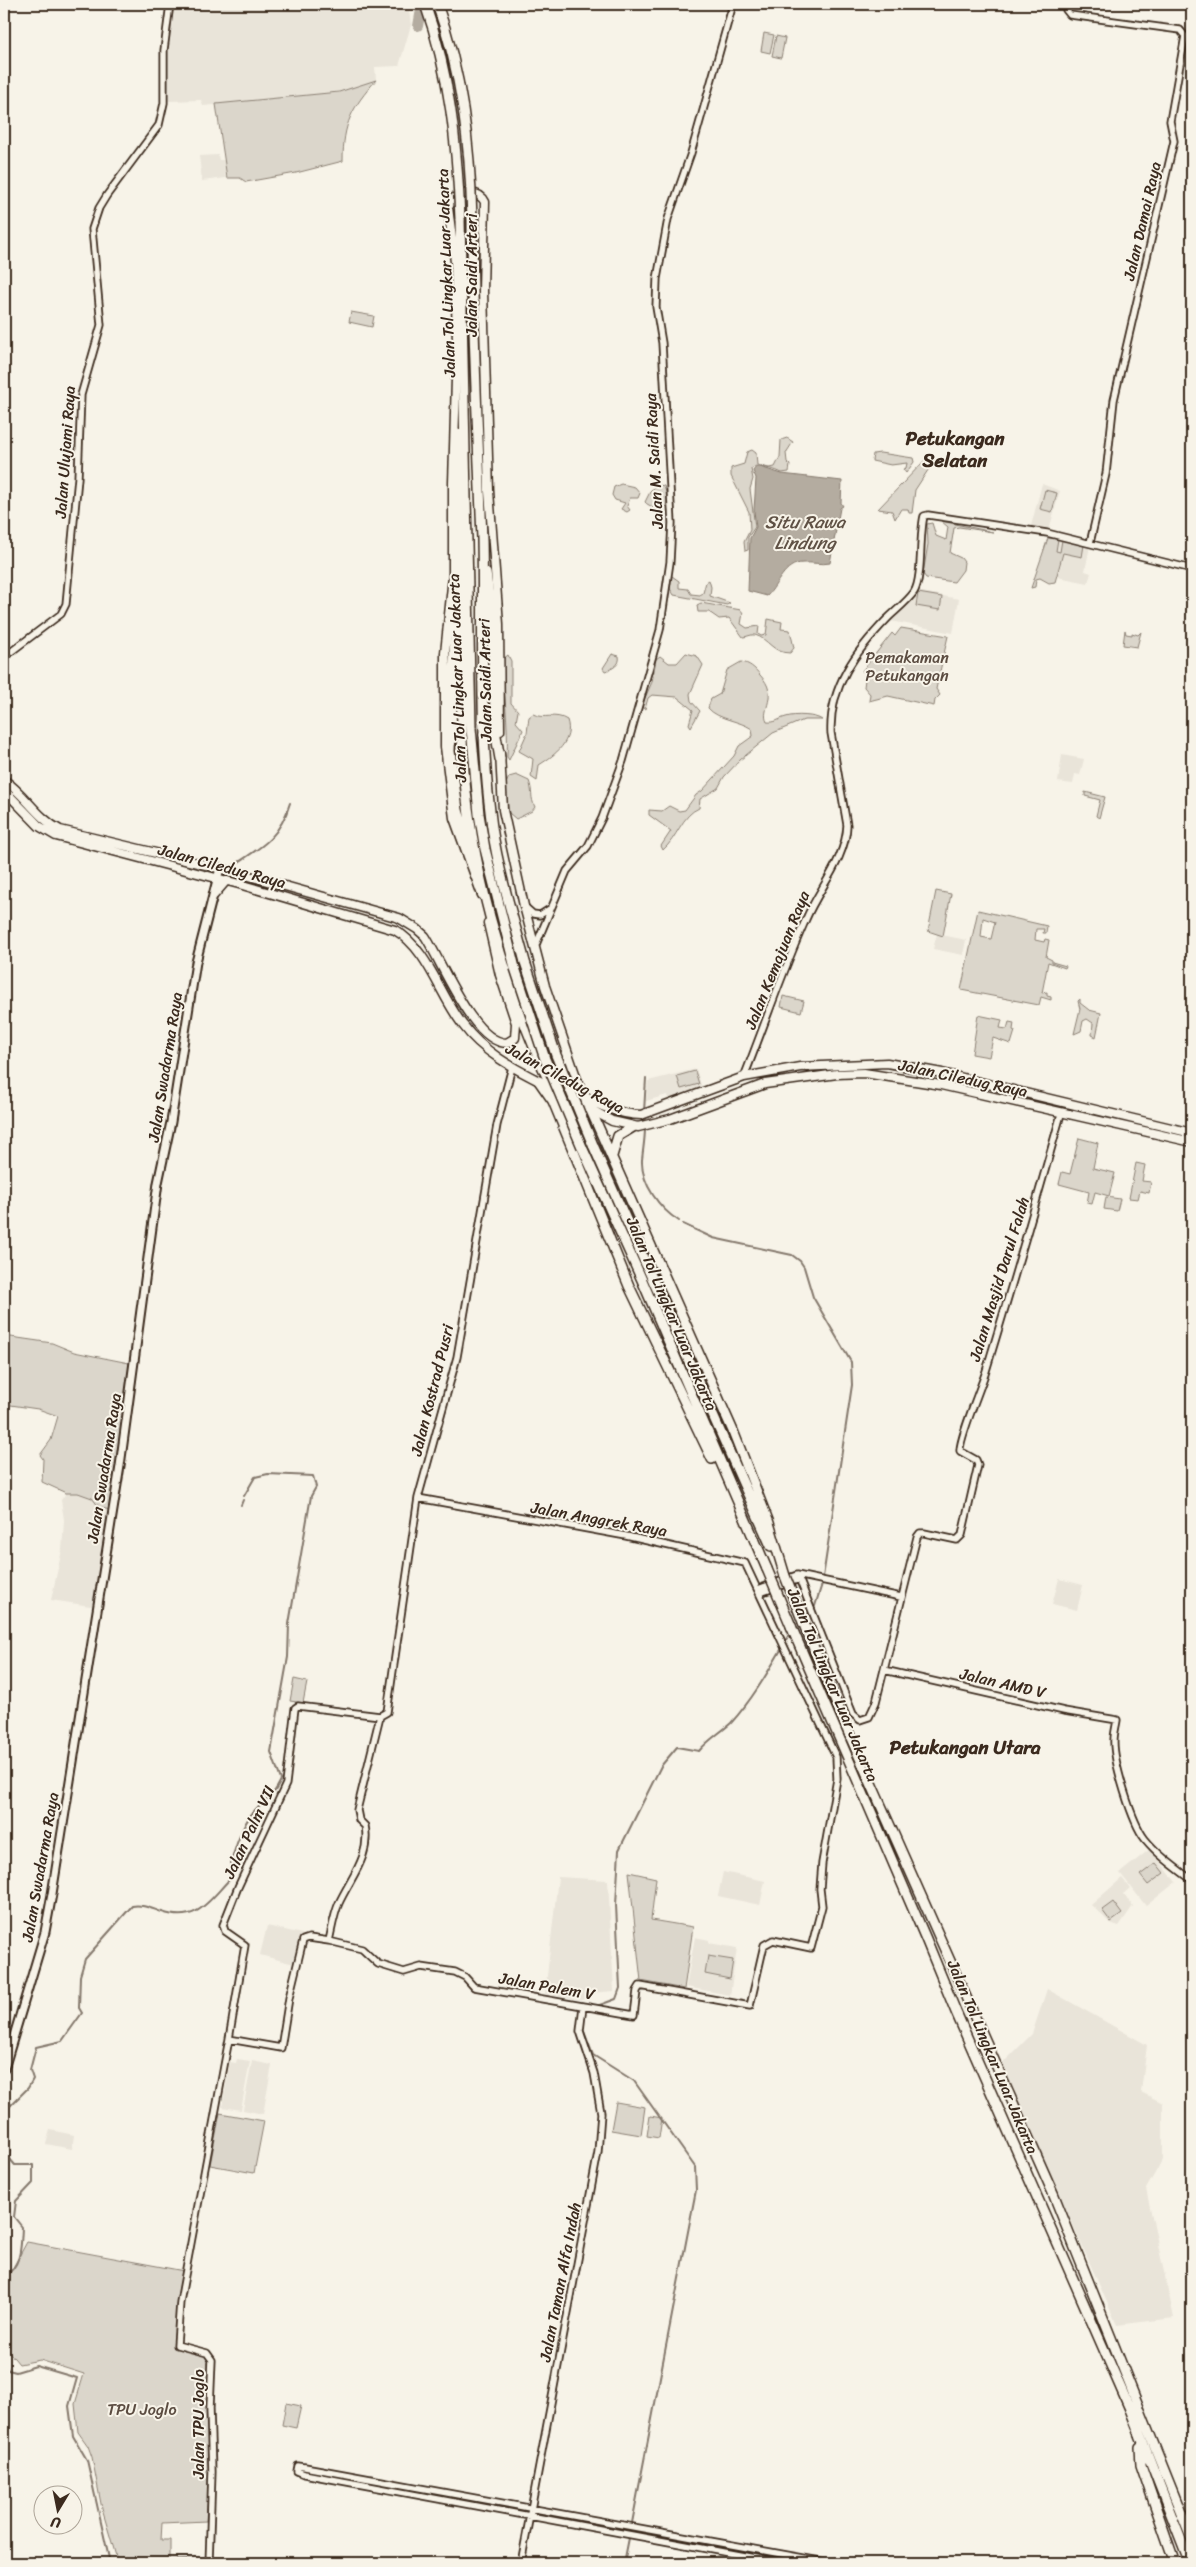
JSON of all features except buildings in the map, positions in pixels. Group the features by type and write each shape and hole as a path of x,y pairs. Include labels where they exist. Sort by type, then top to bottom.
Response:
{"highway":[{"name":"Jalan Tol Lingkar Luar Jakarta","path":"425,4 443,61 456,138 460,219 471,728 479,814 485,849 515,968 545,1059 767,1569 956,2012 1130,2409 1190,2563"},
{"name":"Jalan Tol Lingkar Luar Jakarta","path":"437,4 454,60 466,125 470,166 472,288 482,567 483,728 490,812 495,847 525,962 556,1055 649,1268 751,1491 847,1729 1053,2193 1192,2539"},
{"path":"464,400 458,416 460,585 462,743 469,808 485,892 502,962 516,1006 552,1088"},
{"path":"482,567 488,576 496,736 500,758"},
{"path":"460,585 456,611 450,751 458,810 481,893"},
{"path":"536,1055 544,1064 552,1066 562,1062 566,1053"},
{"path":"539,1081 552,1101 566,1132 629,1286 718,1470 727,1479"},
{"path":"566,1132 574,1100 583,1094 703,1361 751,1491"},
{"path":"566,1132 568,1126 579,1118 587,1119 599,1130"},
{"path":"612,1156 618,1136 638,1126"},
{"path":"1130,2409 1130,2425 1184,2563"},
{"path":"1140,2447 1141,2465 1175,2563"}],"main road":[{"name":"Jalan Saidi Arteri","path":"502,1042 514,1039 516,1026 498,968 481,893 454,818 445,747 445,644 453,576 453,483 457,343 455,262 448,207 454,198 470,193 479,195 485,202 483,291 489,490 499,624 500,758 503,810 534,949 566,1053 583,1094"},
{"name":"Jalan Ciledug Raya","path":"4,780 52,826 93,843 165,866 383,925 404,935 416,946 463,1026 492,1054 512,1067 612,1121 638,1126 652,1125 765,1084 816,1076 864,1073 919,1080 1061,1114 1192,1142"},
{"name":"Jalan Ciledug Raya","path":"4,790 48,832 223,869 386,913 417,929 431,946 475,1022 487,1035 502,1042"},
{"path":"165,866 167,856"},
{"path":"210,877 215,892 226,881 223,869"},
{"name":"Jalan Swadarma Raya","path":"4,2069 45,1932 52,1894 120,1466 158,1184 171,1122 196,962 215,892"},
{"name":"Jalan Ciledug Raya","path":"583,1094 633,1115 655,1112 744,1076 845,1063 887,1063 921,1068 1192,1133"},
{"path":"919,1080 921,1068"},
{"path":"762,1073 765,1084"},
{"path":"552,1088 576,1078"},
{"path":"1015,1103 1017,1092"},
{"path":"1024,1105 1027,1094"},
{"path":"671,1105 677,1116"}],"street":[{"name":"Jalan Ulujami Raya","path":"4,657 56,619 66,604 78,478 81,395 101,325 92,230 99,208 106,195 154,134 161,120 164,103 164,50 170,4"},
{"name":"Jalan M. Saidi Raya","path":"534,949 567,871 588,846 602,818 623,761 660,630 670,562 672,523 662,343 656,307 657,279 668,219 691,153 733,4"},
{"name":"Jalan Damai Raya","path":"1067,4 1066,10 1070,15 1180,30 1186,36 1170,121 1174,141 1114,400 1106,474 1090,542"},
{"name":"Jalan Kemajuan Raya","path":"744,1076 806,918 837,860 847,835 846,818 832,740 831,720 835,703 850,663 884,622 914,591 924,516 928,515 1047,533 1090,542"},
{"path":"1090,542 1192,569"},
{"path":"524,906 533,914 540,915 554,905"},
{"name":"Jalan Kostrad Pusri","path":"380,1716 387,1712 418,1498 458,1357 497,1125 512,1067"},
{"name":"Jalan Masjid Darul Falah","path":"901,1597 911,1556 920,1533 957,1540 962,1536 978,1465 976,1460 960,1451 1026,1241 1061,1114"},
{"name":"Jalan Anggrek Raya","path":"418,1498 626,1536 739,1560 747,1565 805,1688 837,1765 837,1779 822,1863 822,1906 816,1932 809,1948 773,1940 764,1945 750,2006"},
{"path":"798,1575 901,1597 884,1670 871,1715 865,1720 856,1718 800,1581 759,1591 798,1575"},
{"name":"Jalan AMD V","path":"884,1670 1056,1709 1117,1720 1114,1741 1122,1787 1144,1838 1192,1880"},
{"name":"Jalan Palm VII","path":"228,2038 245,1945 225,1931 223,1925 240,1880 285,1786 295,1708 298,1706 380,1716"},
{"path":"329,1941 338,1906 357,1873 366,1844 365,1826 359,1820 357,1810 380,1716"},
{"name":"Jalan Palem V","path":"228,2038 281,2048 289,1998 303,1940 309,1938 362,1949 378,1964 404,1972 421,1967 445,1970 465,1977 474,1987 634,2015 637,1991 640,1986 750,2006"},
{"name":"Jalan Taman Alfa Indah","path":"521,2563 528,2516 598,2152 601,2113 594,2073 580,2031 584,2006"},
{"name":"Jalan TPU Joglo","path":"209,2563 212,2472 210,2408 212,2360 206,2353 183,2349 176,2342 198,2200 228,2038"},
{"path":"782,2563 298,2473 297,2471 298,2466 305,2467 831,2563"},
{"path":"631,2535 633,2527"}],"shaded area":[{"path":"174,4 408,4 411,25 399,66 375,67 376,80 339,92 203,106 201,100 168,101 167,47"},
{"path":"218,155 219,160 224,160 226,178 202,181 199,156"},
{"path":"1042,484 1060,491 1049,530 1031,526"},
{"path":"1058,539 1090,546 1085,571 1091,573 1088,583 1058,577 1063,553 1056,551"},
{"path":"917,591 959,599 953,633 891,621"},
{"path":"1062,755 1084,759 1080,775 1075,774 1073,784 1058,782"},
{"path":"937,934 966,940 963,955 933,949"},
{"path":"696,1069 703,1091 670,1104 667,1095 646,1101 648,1081"},
{"path":"66,1493 78,1493 92,1498 99,1507 113,1511 97,1607 51,1600 62,1550 64,1520 61,1500"},
{"path":"1059,1579 1083,1585 1077,1610 1052,1604"},
{"path":"1150,1849 1176,1882 1146,1906 1120,1873"},
{"path":"723,1872 765,1881 760,1905 718,1896"},
{"path":"558,1877 608,1880 614,1991 590,1993 583,2000 545,1994"},
{"path":"1122,1878 1130,1888 1123,1894 1133,1906 1119,1926 1110,1923 1091,1905"},
{"path":"267,1926 302,1934 294,1964 260,1955"},
{"path":"695,1937 709,1940 709,1943 737,1948 730,1995 686,1987"},
{"path":"1047,1989 1147,2045 1141,2092 1163,2103 1163,2159 1146,2189 1174,2318 1117,2325 1002,2064 1032,2034"},
{"path":"237,2059 250,2061 241,2110 222,2107 230,2062 236,2063"},
{"path":"252,2061 272,2065 263,2114 243,2110"},
{"path":"50,2130 74,2135 72,2149 46,2144"}],"green space":[{"path":"764,33 774,35 770,53 761,51"},
{"path":"776,36 785,38 781,58 772,56"},
{"path":"376,80 355,108 347,126 343,161 296,173 246,182 240,178 227,178 216,104 339,92"},
{"path":"351,312 374,316 372,327 349,322"},
{"path":"787,438 793,442 786,453 787,462 790,465 789,472 782,473 756,466 751,469 753,479 750,489 755,527 748,537 748,550 745,551 744,542 750,530 749,512 731,476 731,468 744,464 747,452 752,450 756,453 757,465 769,468 775,467 780,457 781,440"},
{"path":"880,453 913,458 914,462 906,473 903,469 906,468 907,463 891,465 872,461 873,454"},
{"path":"925,460 932,464 915,490 912,513 909,513 908,509 901,509 895,519 892,511 878,509"},
{"path":"621,484 635,487 640,493 638,498 630,498 627,506 630,510 627,512 621,509 625,503 615,500 612,495 614,487"},
{"path":"659,485 664,486 668,499 666,507 661,508 645,502 651,490"},
{"path":"1045,490 1057,493 1052,512 1040,509"},
{"path":"941,521 993,532 959,527 954,528 950,553 961,558 964,562 963,570 954,582 926,578 923,574 928,544 927,524 932,523 936,536 946,540 948,527"},
{"path":"1048,538 1058,539 1056,551 1060,552 1062,540 1084,545 1082,557 1063,553 1055,582 1049,583 1040,578 1036,579 1035,587 1031,588"},
{"path":"672,576 679,581 679,588 688,589 691,594 700,595 703,593 706,582 709,580 711,587 710,596 730,603 727,605 674,595 669,587"},
{"path":"918,593 942,597 940,610 916,606"},
{"path":"701,603 741,610 743,613 741,624 747,628 759,626 758,634 761,636 766,635 768,619 782,622 781,629 790,630 794,648 790,653 779,651 755,635 743,637 729,618 719,619 709,612 698,612 697,605"},
{"name":"Pemakaman Petukangan","path":"901,628 948,636 936,689 940,695 935,700 934,706 888,696 869,701 870,694 864,687 866,672 862,671 892,633 895,636"},
{"path":"1125,630 1126,634 1132,635 1132,633 1138,635 1141,632 1137,647 1123,645"},
{"path":"686,653 697,656 703,665 690,694 691,701 700,711 691,727 689,724 693,710 677,697 652,695 648,698 645,709 641,707 652,682 656,659 660,656 669,663 677,663"},
{"path":"612,654 619,656 619,662 613,668 605,671 603,668"},
{"path":"508,655 511,661 511,703 518,711 516,722 523,730 509,760 507,757 503,659"},
{"path":"741,662 747,663 754,668 769,689 766,712 767,722 795,716 810,716 822,720 804,720 773,733 740,760 724,777 718,788 700,799 699,808 688,816 663,850 661,846 671,831 649,815 649,810 662,811 669,806 679,811 685,810 696,795 702,791 734,756 739,746 753,736 752,729 723,718 708,708 711,699 720,694 727,670"},
{"path":"533,714 563,718 567,720 568,728 568,734 562,747 539,765 537,781 531,777 533,759 519,751 527,733 529,717"},
{"path":"516,775 529,781 535,807 532,811 516,819 509,813 505,786 509,777"},
{"path":"1085,792 1105,797 1099,818 1096,816 1100,800 1085,796"},
{"path":"936,891 951,894 943,936 928,931"},
{"path":"978,910 1047,926 1046,933 1043,933 1044,929 1036,929 1035,940 1044,942 1045,939 1049,940 1046,957 1052,960 1052,962 1066,966 1065,968 1048,962 1042,993 1047,992 1047,996 1051,997 1051,1000 1041,997 1039,1005 961,990","holes":["983,918 995,922 991,939 981,937"]},
{"path":"783,996 804,1001 801,1012 781,1007"},
{"path":"1080,999 1080,1003 1089,1010 1101,1013 1096,1037 1092,1035 1093,1023 1087,1019 1083,1021 1081,1031 1074,1034 1080,1009 1078,1001"},
{"path":"978,1015 1002,1020 1000,1028 1007,1029 1009,1022 1014,1023 1013,1030 1015,1031 1011,1044 993,1038 989,1057 972,1054"},
{"path":"695,1071 699,1084 681,1089 677,1076"},
{"path":"1079,1138 1098,1143 1093,1168 1115,1173 1109,1196 1095,1192 1092,1204 1087,1203 1089,1192 1059,1184 1062,1172 1070,1174"},
{"path":"1136,1163 1145,1165 1142,1181 1151,1182 1149,1193 1140,1191 1138,1199 1129,1198"},
{"path":"1106,1197 1120,1199 1117,1211 1104,1209"},
{"path":"4,1336 52,1343 74,1352 134,1364 113,1511 99,1507 92,1498 78,1493 66,1493 42,1482 43,1459 40,1455 51,1440 58,1416 38,1409 4,1404"},
{"path":"294,1679 307,1682 303,1703 290,1701"},
{"path":"1156,1863 1164,1873 1148,1885 1140,1875"},
{"path":"629,1872 656,1878 651,1920 693,1927 684,1989 641,1981"},
{"path":"1113,1902 1122,1914 1111,1922 1102,1910"},
{"path":"708,1956 733,1960 730,1979 705,1974"},
{"path":"616,2102 645,2107 641,2135 611,2130"},
{"path":"220,2113 264,2121 254,2173 210,2165"},
{"path":"650,2116 662,2118 659,2138 647,2136"},
{"name":"TPU Joglo","path":"27,2242 184,2271 174,2347 204,2352 208,2361 209,2477 206,2521 162,2523 161,2540 170,2540 170,2560 205,2559 205,2563 118,2563 102,2509 92,2457 88,2446 78,2432 75,2404 84,2374 40,2360 19,2364 9,2352 4,2330 4,2284"},
{"path":"286,2403 301,2406 296,2428 282,2425"}],"water":[{"name":"Situ Rawa Lindung","path":"756,467 782,474 842,481 841,503 843,506 840,508 830,563 796,564 782,575 767,596 748,591 750,538 756,527 754,511 756,478 753,471"}],"waterway":[{"path":"418,26 422,4"},
{"path":"234,865 269,840 281,824 290,803"},
{"path":"644,1112 646,1078"},
{"path":"645,1128 642,1160 648,1187 665,1210 679,1221"},
{"path":"683,1224 713,1238 792,1255 800,1261 804,1267 813,1297 851,1362 852,1385 822,1584 815,1606 805,1616"},
{"path":"4,2112 28,2088 33,2079 30,2070 36,2047 62,2041 82,2013 79,2008 80,1976 85,1959 132,1906 144,1906 174,1915 184,1915 193,1913 208,1903 229,1880 234,1853 245,1824 255,1810 272,1794 281,1780 271,1752 288,1657 289,1624 311,1496 316,1487 313,1476 268,1474 255,1477 244,1496"},
{"path":"241,1505 243,1500"},
{"path":"784,1644 790,1632"},
{"path":"597,2006 616,1999 620,1988 616,1905 619,1850 661,1766 677,1747 699,1751 731,1723 765,1677 782,1648"},
{"path":"584,2022 583,2029 593,2055 634,2081 695,2167 696,2190 632,2523"},
{"path":"4,2140 10,2150 9,2158 15,2165 33,2165 33,2183 16,2201 14,2217 22,2227 19,2255 14,2267 4,2276"},
{"path":"4,2362 8,2370 16,2372 36,2366 77,2378 69,2406 73,2436 87,2460 110,2563"},
{"path":"624,2563 629,2538"}],"district":[{"name":"Petukangan Selatan","path":"955,449"},
{"name":"Petukangan Utara","path":"965,1747"}]}
